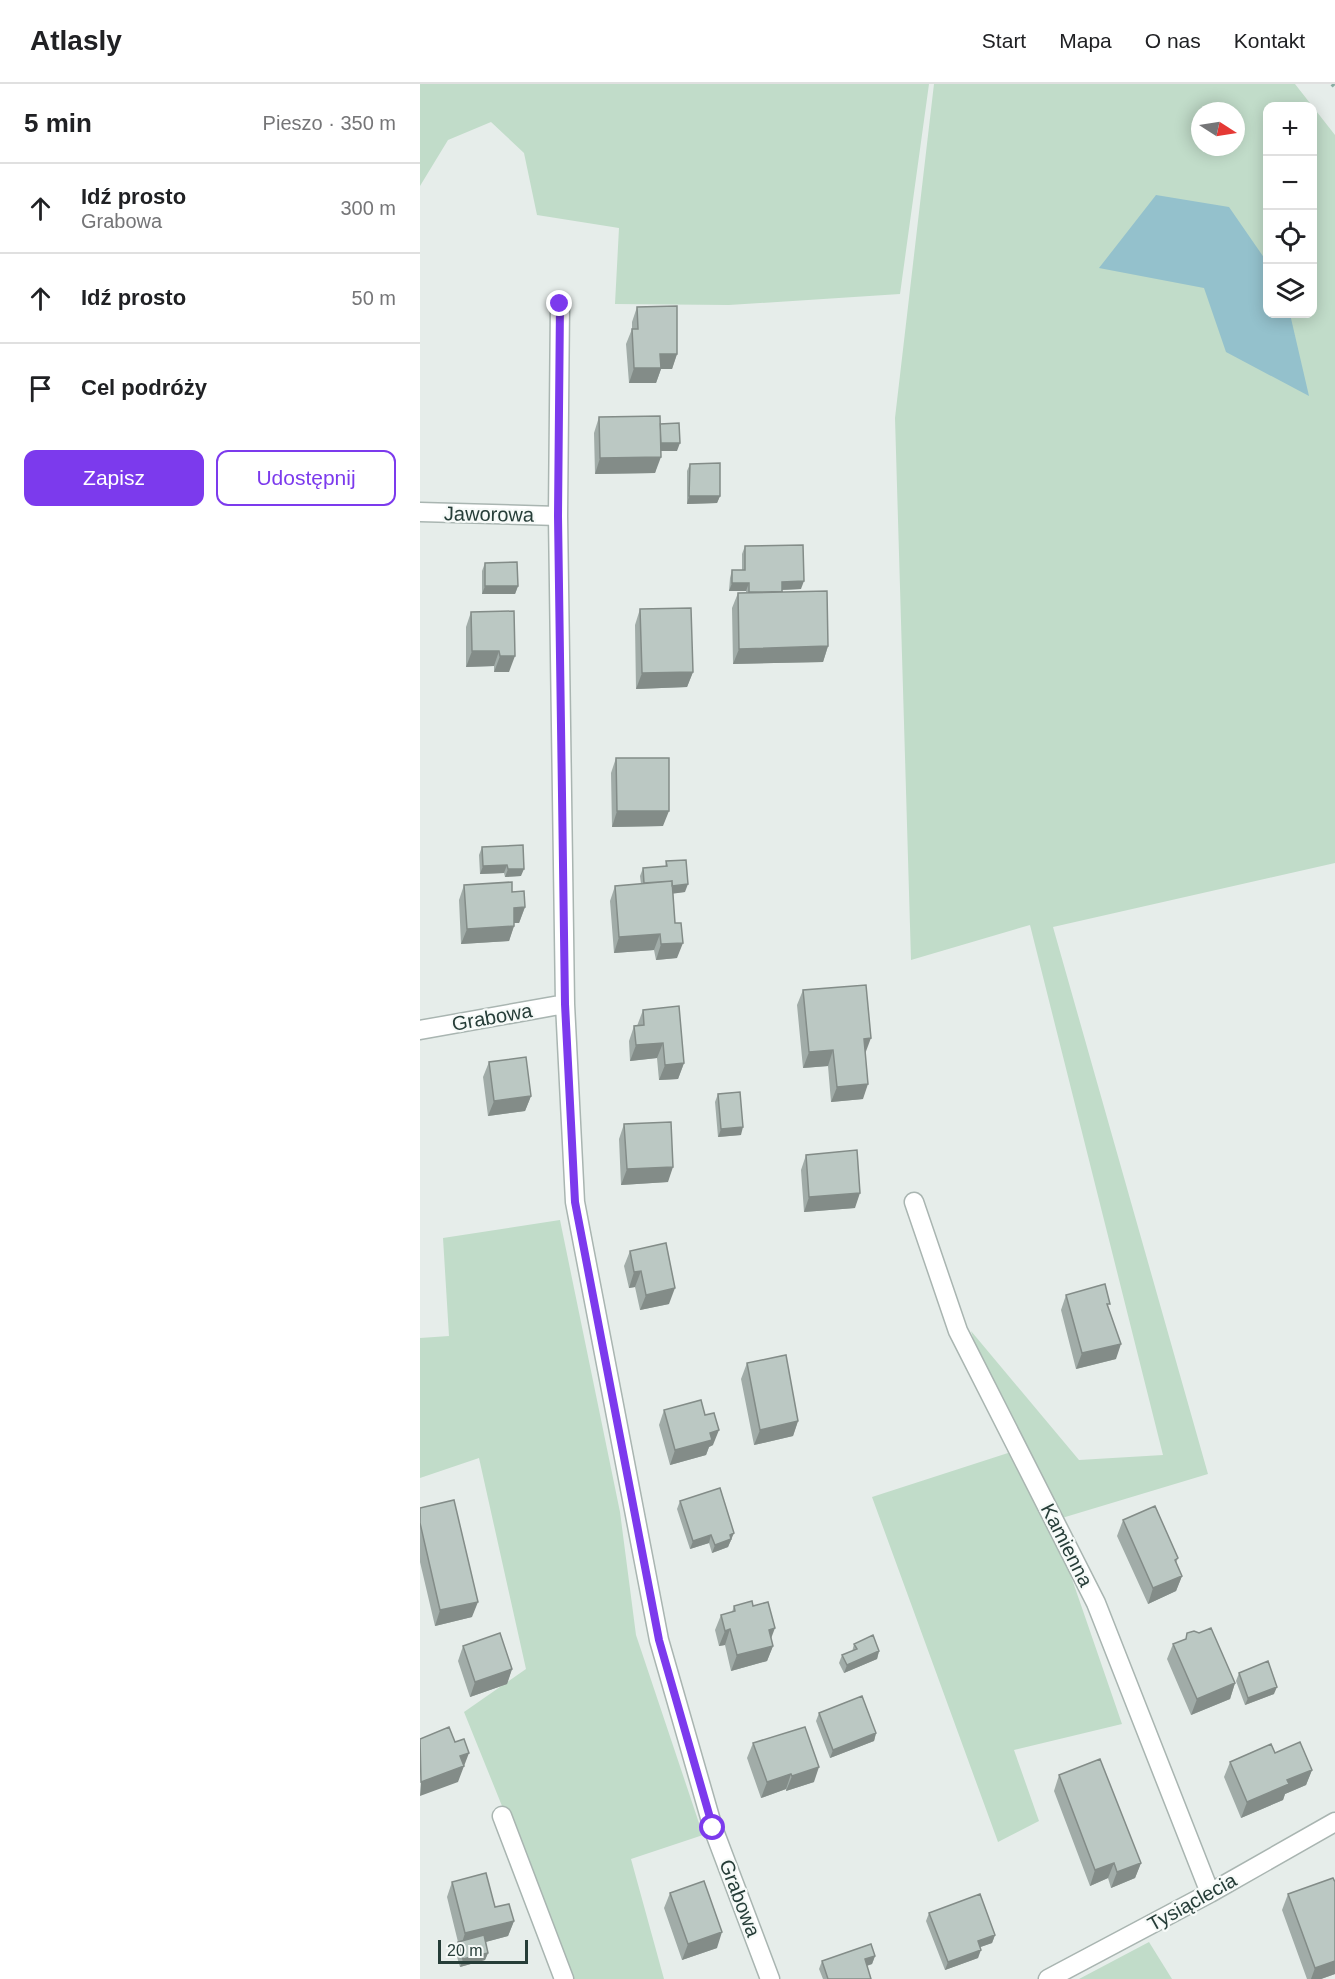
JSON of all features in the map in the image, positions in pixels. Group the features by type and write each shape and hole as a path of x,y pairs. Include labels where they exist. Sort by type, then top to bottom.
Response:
{"street":[{"name":"Grabowa","path":"560,304 558,516 565,1004 575,1202 659,1640 713,1828 770,1979"},
{"name":"Jaworowa","path":"420,512 558,516"},
{"name":"Grabowa","path":"420,1030 565,1004"},
{"name":"Kamienna","path":"914,1202 958,1331 1096,1603 1210,1893"},
{"path":"502,1816 564,1979"},
{"name":"Tysiąclecia","path":"1048,1979 1210,1893 1335,1822"}],"green space":[{"path":"420,84 929,84 900,294 729,305 615,304 619,228 537,215 524,153 491,122 448,140 420,186"},
{"path":"934,84 1295,84 1309,102 1263,102 1263,318 1317,318 1317,112 1335,135 1335,863 1053,927 1208,1474 1052,1521 1122,1724 1014,1750 1039,1821 998,1842 872,1497 1008,1453 971,1331 1079,1460 1163,1455 1030,925 911,960 895,418"},
{"path":"560,1220 620,1512 636,1635 703,1835 631,1859 664,1979 572,1979 464,1712 526,1669 479,1458 420,1478 420,1338 449,1336 443,1238"},
{"path":"1149,1942 1172,1979 1079,1979"}],"water":[{"path":"1156,195 1229,207 1263,256 1263,318 1291,318 1309,396 1226,352 1204,288 1099,268"}],"building":[{"path":"677,306 677,354 660,354 661,368 634,368 632,329 638,329 637,307"},
{"path":"660,416 661,457 600,458 599,417"},
{"path":"679,423 680,443 661,443 660,424"},
{"path":"720,463 720,496 689,496 690,464"},
{"path":"803,545 804,581 782,582 782,592 749,592 749,583 732,583 732,570 745,570 745,546"},
{"path":"517,562 518,586 485,586 485,563"},
{"path":"827,591 828,646 739,649 738,593"},
{"path":"691,608 693,672 642,673 640,609"},
{"path":"514,611 515,656 500,656 499,651 472,651 471,612"},
{"path":"616,758 669,758 669,811 617,811"},
{"path":"523,845 524,869 508,869 507,865 483,866 482,847"},
{"path":"686,860 688,884 672,886 672,881 644,883 643,868 667,866 666,861"},
{"path":"672,881 675,923 681,923 683,943 661,944 660,934 619,937 615,886"},
{"path":"512,882 512,892 524,891 525,907 514,908 514,926 467,929 464,885"},
{"path":"866,985 871,1038 864,1039 868,1084 837,1087 833,1050 809,1052 803,990"},
{"path":"679,1006 684,1063 665,1065 663,1043 636,1045 634,1026 644,1025 643,1010"},
{"path":"526,1057 531,1096 494,1101 489,1062"},
{"path":"740,1092 743,1127 721,1129 718,1094"},
{"path":"671,1122 673,1167 627,1169 624,1124"},
{"path":"857,1150 860,1193 809,1197 806,1155"},
{"path":"666,1243 675,1288 646,1295 641,1271 634,1272 630,1251"},
{"path":"1105,1284 1110,1304 1107,1304 1121,1344 1082,1353 1066,1295"},
{"path":"786,1355 798,1421 760,1430 747,1363"},
{"path":"701,1400 705,1415 714,1413 719,1430 710,1433 712,1440 675,1450 664,1410"},
{"path":"720,1488 734,1533 730,1535 731,1539 715,1545 711,1535 693,1541 680,1501"},
{"path":"454,1500 478,1602 440,1610 420,1523 420,1508"},
{"path":"1155,1506 1178,1558 1175,1560 1182,1576 1153,1588 1123,1520"},
{"path":"752,1601 753,1606 768,1602 775,1628 769,1630 773,1646 737,1655 730,1629 725,1631 721,1615 735,1611 734,1606"},
{"path":"1211,1628 1235,1683 1197,1699 1173,1644 1186,1639 1187,1633 1194,1631 1199,1633"},
{"path":"500,1633 512,1669 475,1682 463,1646"},
{"path":"873,1635 879,1651 847,1665 842,1655 857,1649 854,1644"},
{"path":"1268,1661 1277,1687 1248,1698 1239,1673"},
{"path":"862,1696 876,1733 833,1750 819,1713"},
{"path":"449,1727 455,1742 464,1739 469,1753 460,1756 464,1766 421,1782 420,1739"},
{"path":"805,1727 819,1767 767,1782 753,1743"},
{"path":"1300,1742 1312,1770 1287,1780 1289,1784 1247,1802 1230,1762 1271,1744 1275,1753"},
{"path":"1100,1759 1141,1863 1117,1872 1114,1863 1095,1870 1059,1775"},
{"path":"486,1873 495,1907 509,1904 514,1921 465,1933 452,1882"},
{"path":"1333,1878 1335,1882 1335,1961 1315,1968 1288,1894"},
{"path":"704,1881 722,1932 688,1944 670,1893"},
{"path":"980,1894 995,1935 978,1941 981,1950 948,1962 929,1913"},
{"path":"484,1935 488,1953 463,1959 458,1942"},
{"path":"871,1944 875,1956 865,1959 871,1979 828,1979 822,1961"}],"route":[{"path":"560,304 558,516 565,1004 575,1202 659,1640 713,1828"}]}
